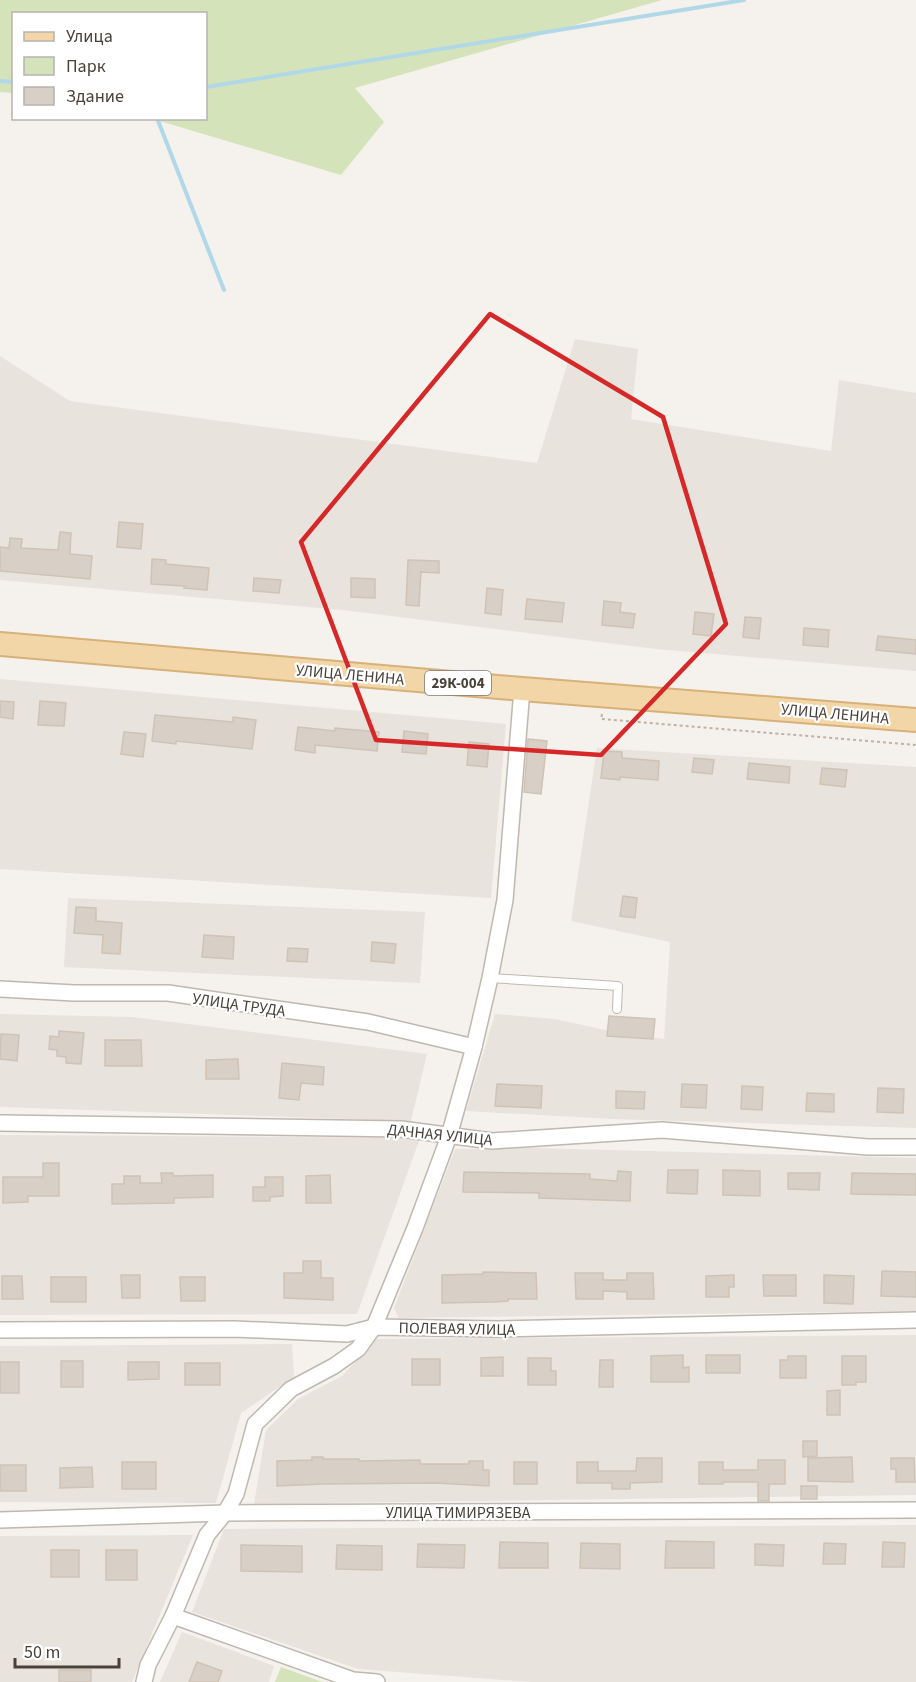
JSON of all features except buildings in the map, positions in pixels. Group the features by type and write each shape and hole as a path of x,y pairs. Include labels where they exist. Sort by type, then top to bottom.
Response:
{"main road":[{"name":"УЛИЦА ЛЕНИНА","path":"0,644 916,720"}],"street":[{"path":"144,1682 148,1665 207,1535 225,1513 236,1494 255,1424 291,1389 334,1366 358,1349 374,1327 415,1228 449,1136 474,1047 490,978 505,900 522,689"},
{"name":"УЛИЦА ТРУДА","path":"0,989 74,993 168,993 368,1022 474,1047"},
{"name":"ДАЧНАЯ УЛИЦА","path":"0,1123 401,1128 492,1141 662,1130 868,1147 916,1147"},
{"name":"ПОЛЕВАЯ УЛИЦА","path":"0,1330 235,1329 347,1334 374,1327 498,1329 916,1320"},
{"name":"УЛИЦА ТИМИРЯЗЕВА","path":"0,1520 225,1513 916,1510"},
{"path":"172,1616 353,1680 377,1682"}],"lane":[{"path":"490,978 618,986 617,1009"}],"path":[{"path":"604,694 601,719 916,745"}],"highlighted area":[{"path":"490,314 663,417 726,624 601,755 376,740 301,542"}],"shaded area":[{"path":"575,339 638,349 631,419 831,451 839,380 916,393 916,671 656,649 343,610 0,580 0,356 70,401 537,463"},
{"path":"0,679 506,724 491,898 0,869"},
{"path":"597,748 916,767 916,1128 612,1119 466,1111 495,1014 555,1019 615,1032 664,1039 670,942 571,921"},
{"path":"68,898 425,912 420,983 64,967"},
{"path":"0,1014 132,1017 427,1054 411,1121 0,1107"},
{"path":"0,1135 420,1138 357,1314 0,1315"},
{"path":"533,1148 916,1158 916,1311 399,1318 394,1308 455,1149"},
{"path":"916,1335 916,1495 254,1504 266,1430 298,1399 342,1376 377,1339"},
{"path":"292,1344 294,1377 241,1413 216,1503 0,1502 0,1346"},
{"path":"916,1525 916,1682 531,1682 358,1669 192,1612 224,1529"},
{"path":"193,1535 132,1682 0,1682 0,1536"},
{"path":"182,1632 274,1666 269,1682 160,1682"}],"green space":[{"path":"0,0 662,0 355,88 384,122 341,175 156,120 207,120 207,12 12,12 12,93 0,92"},
{"path":"281,1667 322,1682 275,1682"}],"waterway":[{"path":"207,87 744,0"},
{"path":"0,81 12,82"},
{"path":"158,120 224,290"}]}
